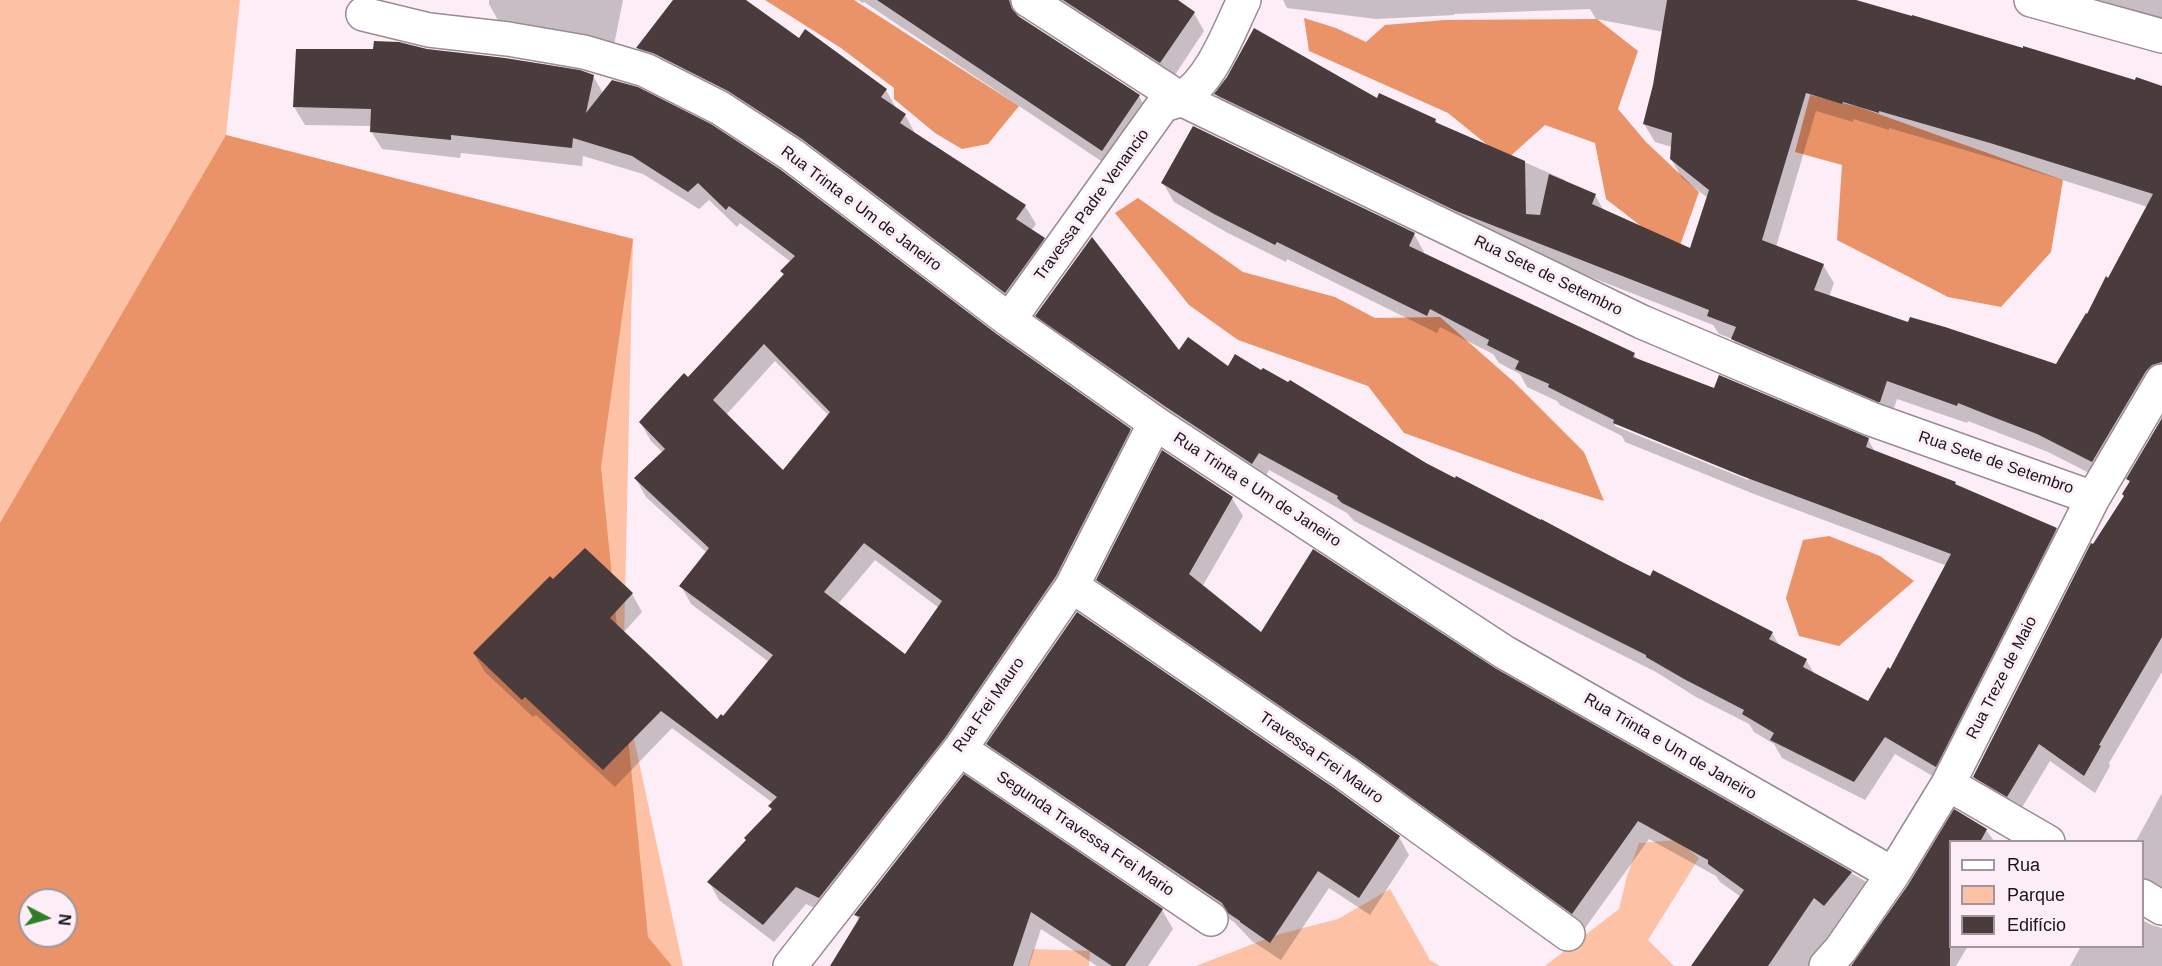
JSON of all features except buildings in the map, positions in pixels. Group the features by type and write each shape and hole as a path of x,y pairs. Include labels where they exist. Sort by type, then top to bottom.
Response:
{"street":[{"name":"Rua Sete de Setembro","path":"1028,0 1181,99 1642,322 1871,419 2094,498"},
{"name":"Travessa Padre Venancio","path":"1009,320 1163,105 1181,99 1198,83 1215,59 1244,0"},
{"path":"2031,0 2162,36"},
{"name":"Rua Trinta e Um de Janeiro","path":"363,14 429,30 508,39 584,52 645,70 720,108 792,155 1009,320 1155,423 1504,652 1893,874"},
{"name":"Rua Treze de Maio","path":"1826,966 1893,874 1948,784 2094,498 2162,381"},
{"name":"Rua Frei Mauro","path":"790,966 960,749 1071,586 1155,423"},
{"name":"Travessa Frei Mauro","path":"1071,586 1345,773 1568,934"},
{"name":"Segunda Travessa Frei Mario","path":"960,749 1210,919"},
{"path":"1948,784 2045,840"},
{"path":"2144,897 2162,908"}],"green space":[{"path":"0,0 240,0 226,135 633,239 623,688 683,966 0,966"},
{"path":"1677,840 1699,858 1648,940 1674,966 1545,966 1619,909 1627,876 1639,843"},
{"path":"1390,889 1430,960 1440,966 1196,966 1276,935 1338,919"},
{"path":"1033,949 1090,951 1089,966 1028,966"}],"shaded area":[{"path":"765,0 854,0 1019,106 988,144 962,149 935,133 894,99 894,88 841,48"},
{"path":"1304,18 1336,28 1366,42 1385,25 1445,20 1597,19 1638,51 1618,109 1646,142 1699,192 1677,254 1606,199 1595,143 1545,125 1506,160 1448,113 1309,51"},
{"path":"1810,95 1859,107 2063,180 2051,252 2001,307 1948,297 1837,240 1842,165 1795,152"},
{"path":"226,135 633,239 601,467 648,937 672,966 0,966 0,523"},
{"path":"1138,198 1243,272 1335,297 1375,318 1440,317 1514,382 1584,452 1604,501 1530,478 1404,433 1368,386 1238,340 1189,305 1115,213"},
{"path":"1829,536 1880,556 1914,581 1839,646 1799,636 1786,598 1803,540"}]}
